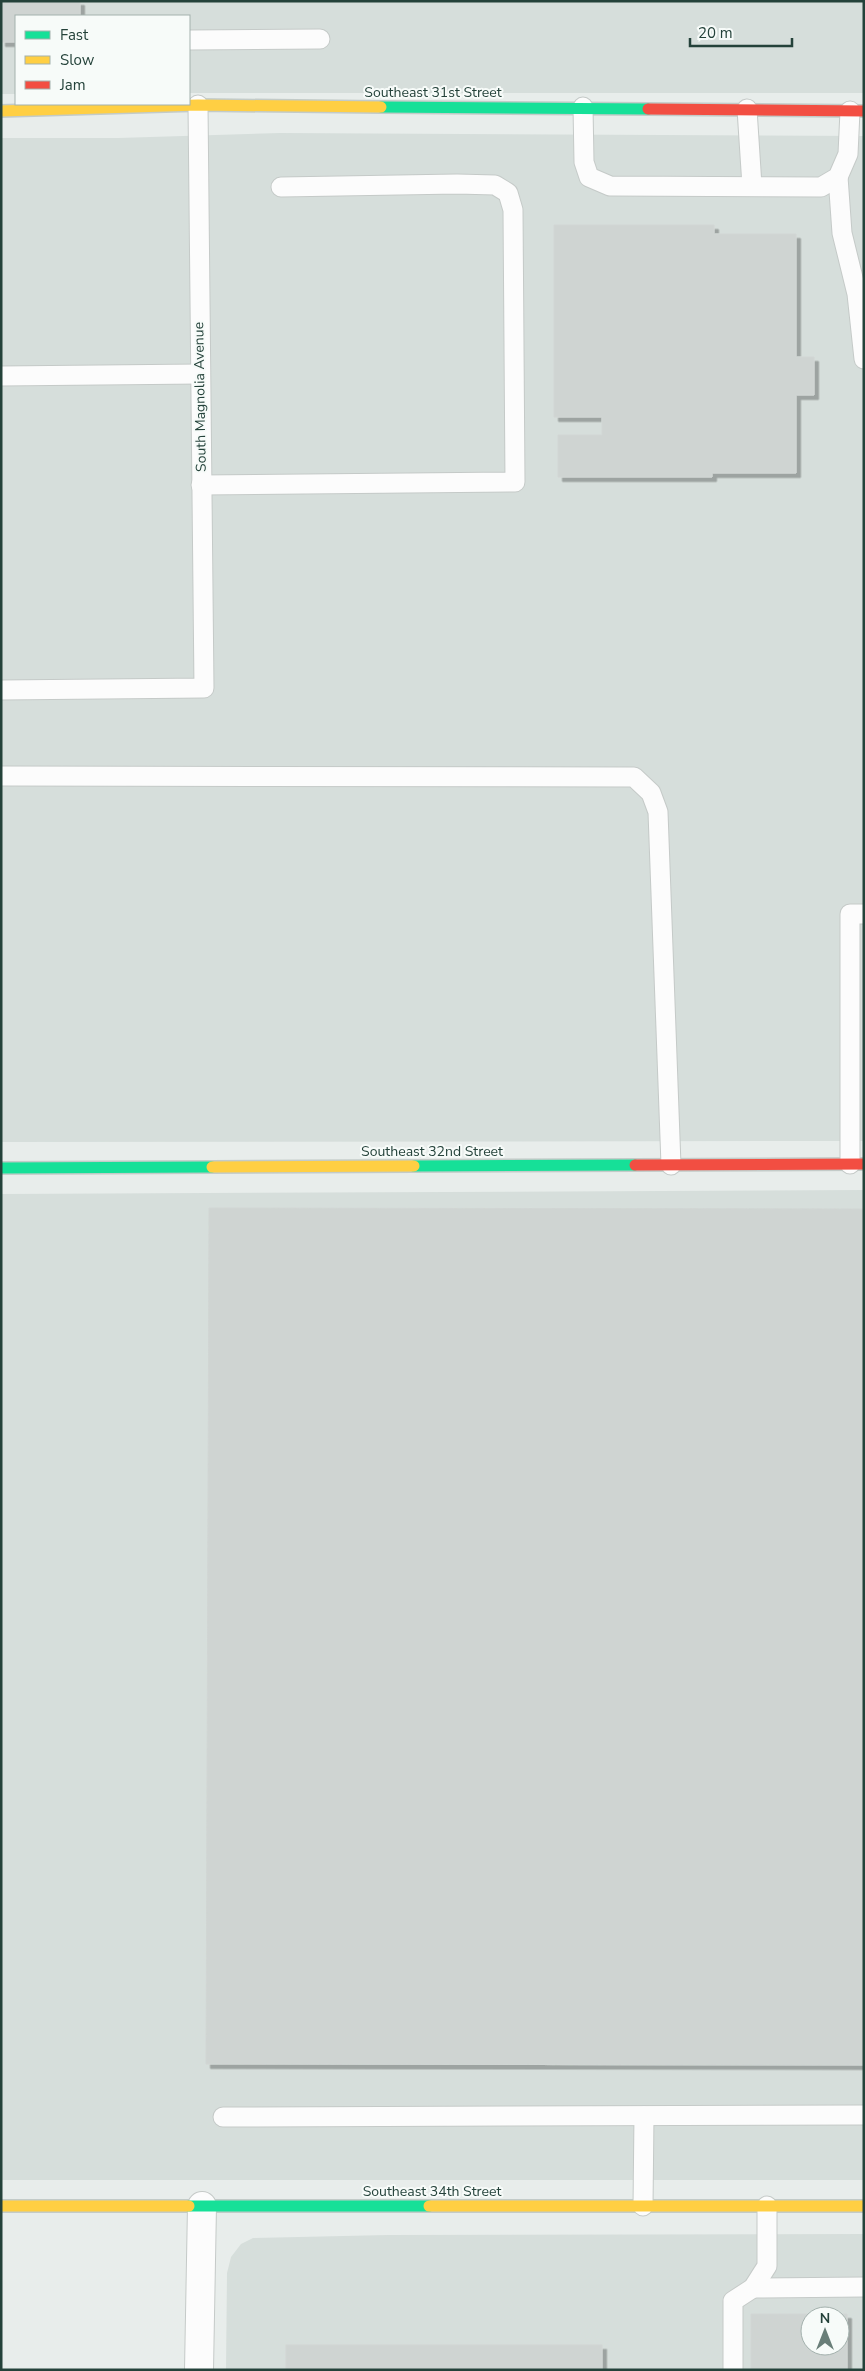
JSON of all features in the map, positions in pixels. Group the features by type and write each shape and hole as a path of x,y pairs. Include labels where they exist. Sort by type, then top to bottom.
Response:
{"street":[{"name":"Southeast 31st Street","path":"1,111 198,105 857,111"},
{"name":"Southeast 32nd Street","path":"1,1168 857,1164"},
{"name":"Southeast 34th Street","path":"1,2206 864,2206"},
{"path":"200,2370 202,2206"}],"lane":[{"path":"190,40 320,39"},
{"name":"South Magnolia Avenue","path":"1,690 204,688 198,105"},
{"path":"583,108 584,162 589,177 610,186 821,187 838,177"},
{"path":"747,109 752,186"},
{"path":"857,111 848,154 838,177 842,233 857,294 864,359"},
{"path":"201,485 515,482 513,210 508,193 495,185 466,184 281,187"},
{"path":"1,376 200,374"},
{"path":"1,776 634,777 651,793 658,812 671,1165"},
{"path":"857,1164 857,1094 850,914 864,914"},
{"path":"223,2117 864,2115"},
{"path":"643,2206 644,2116"},
{"path":"734,2370 733,2301 753,2288 767,2266 767,2206"},
{"path":"753,2288 864,2287"}],"shaded area":[{"path":"1,1 864,1 864,93 190,93 190,15 15,15 15,94 1,94"},
{"path":"280,133 864,136 864,1141 1,1142 1,138 118,138"},
{"path":"864,1190 864,2180 1,2180 1,1194"},
{"path":"864,2234 864,2370 226,2370 227,2273 231,2257 241,2244 253,2238 388,2235"}],"building":[{"path":"1,1 80,1 80,15 15,15 15,42 1,42"},
{"path":"554,225 714,225 714,234 796,234 796,357 814,357 814,395 796,395 796,473 712,473 712,477 558,477 558,435 602,435 602,417 554,417"},
{"path":"209,1208 864,1209 864,2065 206,2064"},
{"path":"751,2314 800,2314 800,2356 847,2356 847,2370 751,2370"},
{"path":"286,2345 602,2345 602,2370 286,2370"}],"traffic: fast":[{"path":"381,107 648,109"},
{"path":"414,1166 635,1165"},
{"path":"1,1168 212,1167"},
{"path":"189,2206 429,2206"}],"traffic: slow":[{"path":"1,111 198,105 381,107"},
{"path":"212,1167 414,1166"},
{"path":"1,2206 189,2206"},
{"path":"429,2206 864,2206"}],"traffic: jam":[{"path":"648,109 864,111"},
{"path":"635,1165 864,1164"}]}
